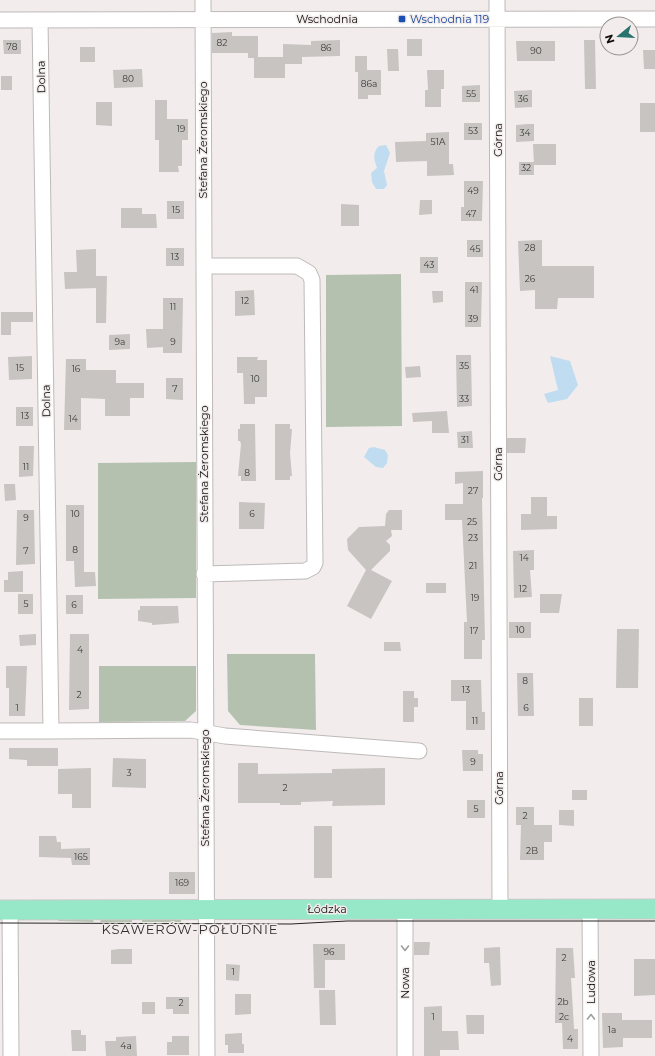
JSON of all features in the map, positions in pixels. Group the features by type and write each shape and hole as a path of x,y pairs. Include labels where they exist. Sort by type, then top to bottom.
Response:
{"main road":[{"name":"Łódzka","path":"5,910 655,909"}],"street":[{"name":"Stefana Żeromskiego","path":"203,0 204,733 207,1056"},
{"name":"Górna","path":"497,0 500,909"},
{"name":"Wschodnia","path":"0,20 655,19"},
{"name":"Dolna","path":"40,20 51,731"},
{"path":"204,266 297,266 309,273 312,280 315,555 313,567 305,571 204,574"},
{"path":"0,731 179,730 297,742 419,751"},
{"name":"Nowa","path":"405,909 406,1056"},
{"name":"Ludowa","path":"590,909 591,1056"},
{"path":"5,910 11,1056"}],"green space":[{"path":"401,274 402,426 326,427 326,275"},
{"path":"196,462 196,598 98,599 98,463"},
{"path":"227,654 315,654 316,730 240,725 228,711"},
{"path":"99,666 196,666 196,711 185,721 99,722"},
{"path":"61,917 91,917 94,922 58,921"},
{"path":"102,917 132,919 132,922 100,922"},
{"path":"181,917 181,922 142,922 142,919"}],"water":[{"path":"386,145 390,153 384,171 387,185 384,189 376,189 372,182 371,173 377,168 374,154 379,146"},
{"path":"550,356 570,361 578,385 567,399 548,403 544,394 558,390"},
{"path":"374,447 385,450 388,455 387,463 383,468 376,467 364,457 369,448"}],"building":[{"path":"232,32 232,36 258,36 258,57 283,57 283,44 311,45 311,41 340,40 340,56 302,57 302,64 285,64 285,78 254,78 254,58 248,58 248,53 212,53 212,33"},
{"path":"407,39 422,39 422,56 407,56"},
{"path":"3,40 21,40 21,54 4,54"},
{"path":"584,40 595,40 596,89 585,89"},
{"path":"516,41 555,41 555,61 517,61"},
{"path":"80,47 95,47 95,62 80,62"},
{"path":"387,49 398,49 399,71 388,71"},
{"path":"643,50 655,50 655,69 644,69"},
{"path":"355,56 367,56 367,70 381,70 381,95 368,95 368,99 358,99 358,72 355,72"},
{"path":"142,69 143,87 114,88 113,70"},
{"path":"427,70 444,70 444,89 441,89 441,107 425,107 425,90 428,90"},
{"path":"1,76 12,76 12,90 1,90"},
{"path":"480,85 480,102 462,102 462,86"},
{"path":"532,90 532,107 515,108 514,91"},
{"path":"155,100 167,100 167,119 188,119 188,140 182,140 182,166 178,166 179,172 159,172 159,140 155,140"},
{"path":"96,102 112,102 112,126 96,125"},
{"path":"640,103 655,103 655,132 640,132"},
{"path":"464,123 482,123 482,140 464,140"},
{"path":"534,124 534,141 516,142 516,125"},
{"path":"449,132 449,164 453,164 454,175 427,176 427,161 396,162 395,142 426,141 426,133"},
{"path":"533,144 556,144 556,165 534,165"},
{"path":"519,162 534,162 534,175 519,175"},
{"path":"464,181 483,181 482,221 461,221 461,207 464,207"},
{"path":"420,200 432,200 432,214 419,215"},
{"path":"167,201 184,201 184,219 167,219"},
{"path":"341,204 359,205 359,226 341,226"},
{"path":"121,208 142,208 142,214 156,214 157,228 121,228"},
{"path":"467,240 483,240 483,257 467,257"},
{"path":"542,240 542,266 594,266 594,298 558,298 557,309 535,309 535,290 520,291 518,241"},
{"path":"166,248 184,248 184,266 166,266"},
{"path":"96,249 96,276 107,276 106,323 96,323 96,288 65,289 64,272 77,272 76,250"},
{"path":"420,257 438,257 438,273 420,273"},
{"path":"465,282 482,282 481,327 465,327"},
{"path":"254,290 255,315 235,316 235,291"},
{"path":"432,291 443,291 443,302 433,303"},
{"path":"163,298 183,298 182,353 163,353 163,347 147,348 146,329 163,329"},
{"path":"1,312 33,312 33,322 11,322 11,335 1,335"},
{"path":"130,334 130,349 109,350 109,335"},
{"path":"456,355 471,355 472,406 457,407"},
{"path":"32,356 32,379 9,380 8,357"},
{"path":"237,357 258,357 257,360 267,360 267,397 255,397 255,404 244,404 243,373 237,373"},
{"path":"66,359 86,359 86,370 116,370 116,383 144,383 144,398 130,398 130,416 105,416 105,399 81,398 81,430 64,430"},
{"path":"420,366 421,377 406,378 405,367"},
{"path":"166,378 183,378 183,400 166,399"},
{"path":"16,407 33,407 33,426 16,426"},
{"path":"447,411 449,433 432,433 432,421 413,422 412,413"},
{"path":"240,424 255,424 256,481 241,481 241,476 238,476 241,444 240,441 238,441 238,429 240,429"},
{"path":"275,424 290,424 290,429 292,429 290,453 292,476 290,476 290,480 275,480"},
{"path":"472,431 473,448 458,448 457,432"},
{"path":"507,438 526,438 525,453 507,453"},
{"path":"19,446 34,446 33,476 19,477"},
{"path":"483,471 482,498 485,640 482,640 482,659 464,659 464,622 467,622 462,520 445,520 445,504 463,504 463,483 455,484 455,472"},
{"path":"4,484 15,484 16,500 5,501"},
{"path":"531,497 547,497 547,516 557,516 557,529 521,530 521,514 531,514"},
{"path":"239,502 265,503 264,529 239,529"},
{"path":"66,505 84,505 84,572 95,572 96,586 75,587 74,561 66,561"},
{"path":"17,510 34,510 35,564 16,565"},
{"path":"389,510 402,510 402,530 391,530 392,536 386,541 390,545 390,551 371,570 392,581 371,619 347,606 366,570 348,550 347,539 359,527 385,526 386,514"},
{"path":"534,550 534,570 530,570 532,597 514,598 513,551"},
{"path":"23,571 23,592 4,592 4,580 8,580 8,572"},
{"path":"426,583 446,583 446,593 426,593"},
{"path":"18,594 33,594 33,614 18,614"},
{"path":"540,594 562,594 559,613 540,613"},
{"path":"66,595 83,595 83,614 66,614"},
{"path":"140,606 178,606 179,623 152,625 152,623 138,621 138,610 140,610"},
{"path":"509,622 531,622 531,638 509,638"},
{"path":"617,629 639,629 638,688 616,688"},
{"path":"36,634 36,645 20,646 19,635"},
{"path":"70,634 89,634 89,709 69,710"},
{"path":"384,642 400,642 401,651 384,651"},
{"path":"6,666 27,666 25,716 9,716 9,688 6,688"},
{"path":"517,673 533,673 534,716 518,716"},
{"path":"451,680 481,680 482,712 485,712 485,730 466,730 466,701 451,701"},
{"path":"403,691 414,691 414,698 418,698 418,707 414,707 414,722 403,722"},
{"path":"579,698 593,698 593,726 579,726"},
{"path":"9,748 58,748 58,766 27,766 27,760 9,759"},
{"path":"462,750 478,750 478,754 483,754 483,771 463,771"},
{"path":"113,758 146,759 146,788 112,787"},
{"path":"238,763 258,763 258,774 332,773 332,769 385,768 385,805 332,806 333,801 301,802 301,805 280,805 280,803 238,803"},
{"path":"91,768 91,808 72,808 72,794 58,794 58,769"},
{"path":"572,790 587,790 587,800 572,800"},
{"path":"467,800 485,800 485,818 467,818"},
{"path":"516,807 534,807 534,825 552,825 552,842 544,842 544,860 520,860 521,825 516,825"},
{"path":"559,810 574,810 574,826 559,825"},
{"path":"314,826 332,826 332,878 314,878"},
{"path":"39,836 56,836 57,842 61,842 61,849 90,848 90,865 72,865 71,858 39,857"},
{"path":"169,872 195,872 195,894 169,894"},
{"path":"414,942 430,942 429,955 414,955"},
{"path":"313,944 345,944 345,960 325,960 325,988 314,988"},
{"path":"500,947 501,985 491,986 489,963 484,963 484,948"},
{"path":"556,948 573,948 575,978 571,978 574,1029 578,1029 578,1049 563,1049 562,1023 555,1023"},
{"path":"132,949 132,964 111,964 111,950"},
{"path":"634,959 655,959 655,995 634,996"},
{"path":"226,964 240,965 239,981 226,980"},
{"path":"319,990 335,990 336,1025 320,1025"},
{"path":"235,994 251,994 251,1014 235,1015"},
{"path":"166,997 189,997 189,1014 173,1014 173,1009 166,1009"},
{"path":"142,1002 155,1002 155,1014 142,1014"},
{"path":"442,1006 442,1031 458,1031 459,1050 440,1050 440,1056 424,1056 424,1007"},
{"path":"602,1013 622,1013 622,1020 652,1020 652,1038 623,1038 623,1047 603,1048"},
{"path":"466,1015 484,1015 484,1034 467,1034"},
{"path":"71,1030 81,1030 81,1035 86,1035 86,1051 72,1051"},
{"path":"242,1033 244,1053 228,1053 228,1045 225,1045 225,1034"},
{"path":"136,1036 137,1056 106,1056 105,1041 116,1041 116,1037"},
{"path":"172,1036 189,1036 189,1055 167,1055 167,1042 172,1042"}],"tram line":[{"path":"0,923 291,924 347,921 655,921"}],"place":[{"name":"Wschodnia 119","path":"402,19"}],"district":[{"name":"KSAWERÓW-POŁUDNIE","path":"190,929"}]}
